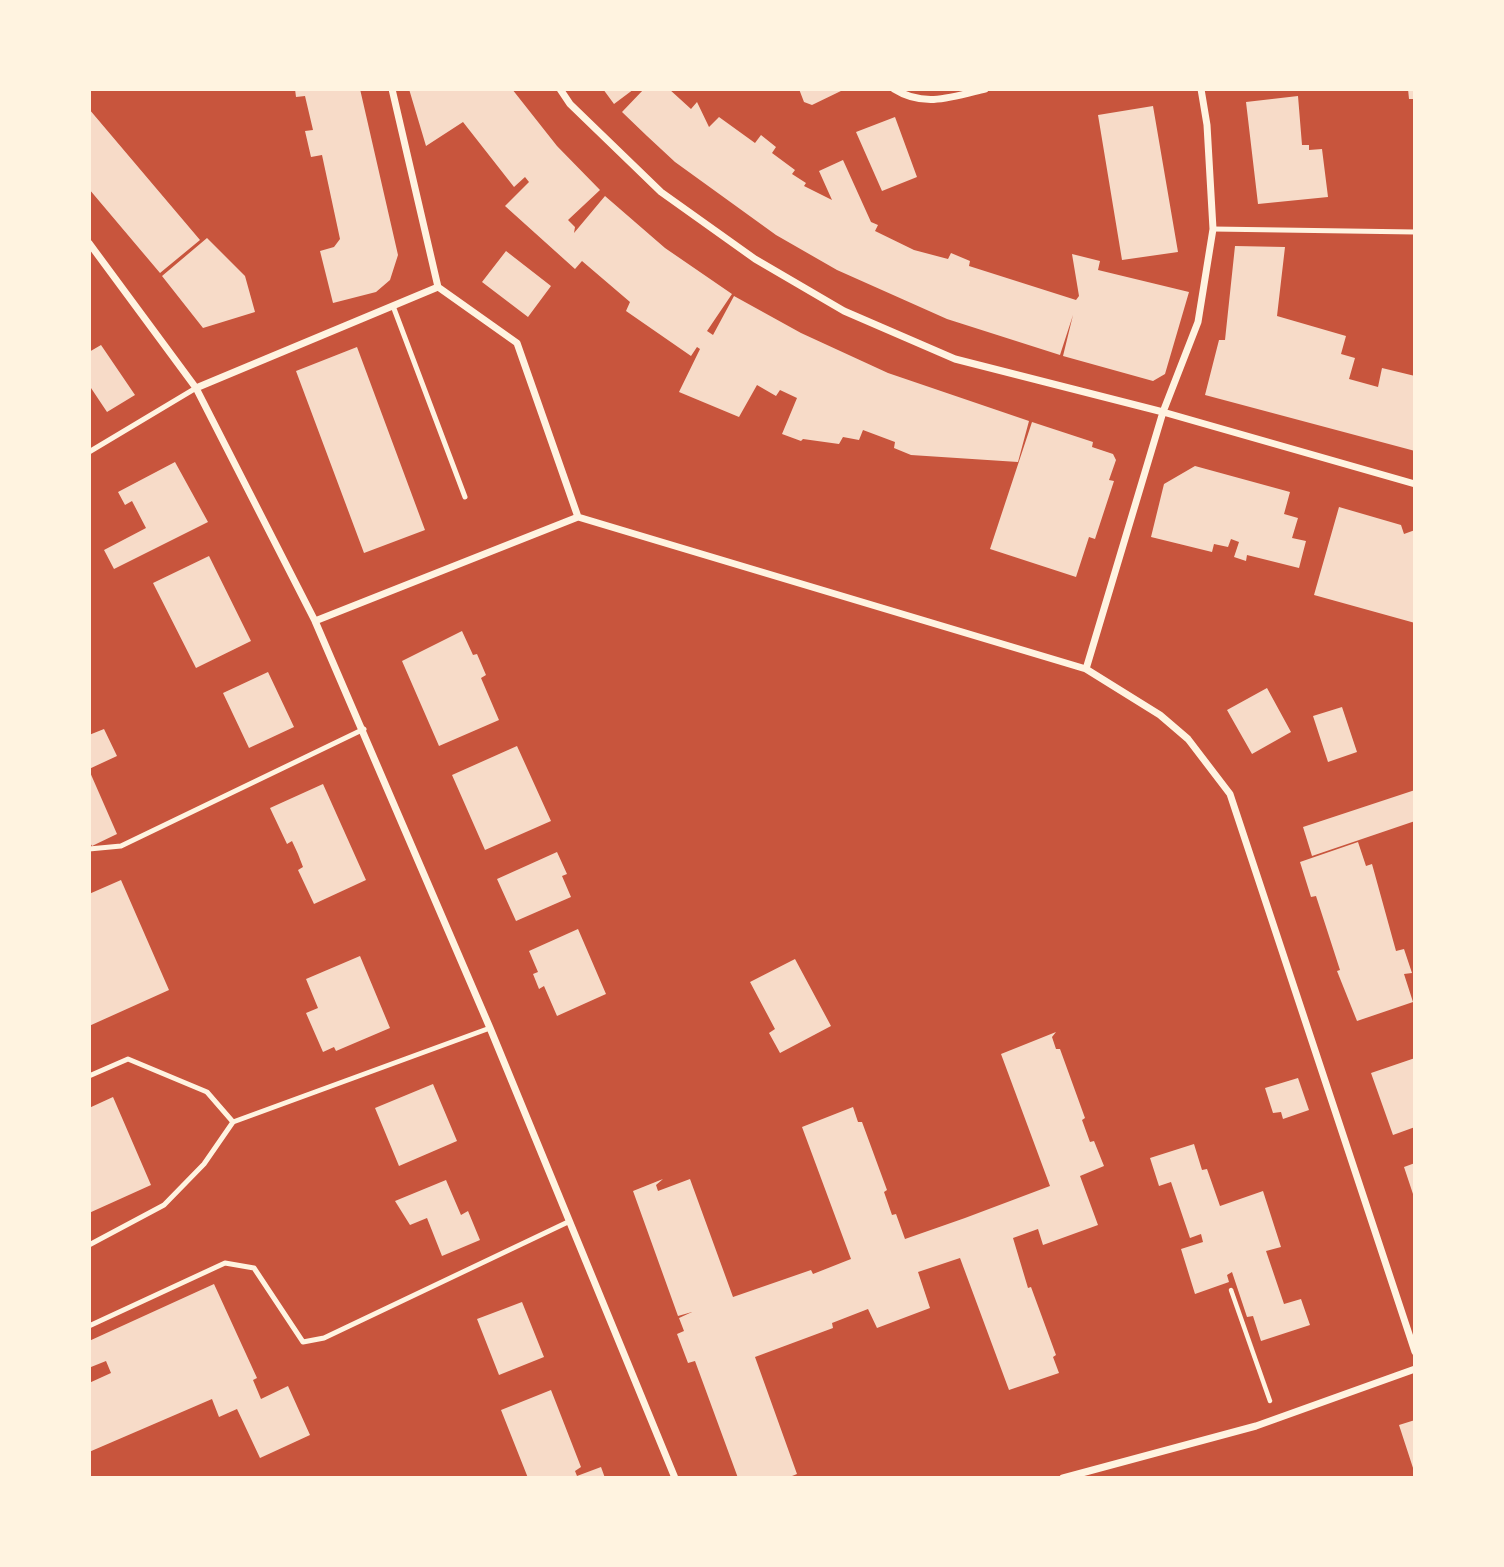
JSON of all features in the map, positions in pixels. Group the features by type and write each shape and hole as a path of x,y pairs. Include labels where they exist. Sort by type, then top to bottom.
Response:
{"street":[{"path":"392,89 438,287 517,343 578,517"},
{"path":"559,89 570,104 661,192 755,259 845,311 955,359 1163,412 1415,484"},
{"path":"894,89 907,97 936,102 985,89"},
{"path":"1086,669 1163,412 1198,323 1213,229 1207,125 1201,89"},
{"path":"89,243 196,388 315,621 364,729 490,1027 568,1222 676,1478"},
{"path":"196,388 438,287"},
{"path":"315,621 578,517 1086,669 1160,715 1188,739 1230,794 1415,1352"},
{"path":"1063,1478 1276,1419 1415,1369"}],"lane":[{"path":"1213,229 1415,232"},
{"path":"393,306 465,497"},
{"path":"89,452 196,388"},
{"path":"89,849 121,846 364,729"},
{"path":"89,1245 164,1205 204,1164 233,1122 490,1027"},
{"path":"89,1076 128,1059 207,1093 233,1122"},
{"path":"89,1326 225,1263 254,1268 303,1342 324,1338 568,1222"}],"path":[{"path":"1231,1290 1276,1419"}],"building":[{"path":"295,89 360,89 398,255 390,280 376,292 333,303 320,251 334,247 340,239 322,155 311,157 305,131 313,130 305,96 296,97"},
{"path":"409,89 512,89 557,146 600,190 568,220 575,227 574,233 605,196 665,248 732,294 707,331 713,335 734,296 801,333 888,373 1029,421 1018,462 911,455 894,448 895,442 863,430 859,440 843,437 839,444 803,439 801,441 782,434 797,398 780,390 776,396 757,385 739,417 679,392 700,349 697,347 691,356 626,311 630,302 582,261 575,269 505,206 529,182 525,177 514,187 463,122 426,146"},
{"path":"603,89 634,89 614,104"},
{"path":"644,89 669,89 691,109 697,102 709,127 719,117 755,143 761,135 776,147 772,153 795,170 792,174 806,183 804,186 832,200 819,171 843,160 871,222 878,225 875,231 914,250 948,259 951,253 970,261 969,266 1076,300 1079,296 1072,254 1100,261 1098,270 1189,292 1165,374 1153,381 1063,356 1073,315 1060,355 947,319 837,270 776,235 675,162 647,136 622,112"},
{"path":"799,89 843,90 812,105 804,102"},
{"path":"1408,89 1415,89 1415,99 1409,99"},
{"path":"1298,96 1302,145 1309,145 1309,150 1322,149 1328,197 1258,204 1246,102"},
{"path":"1153,106 1178,252 1122,260 1098,115"},
{"path":"89,109 200,240 160,273 89,189"},
{"path":"895,117 917,177 882,191 856,132"},
{"path":"207,238 245,276 255,312 203,328 162,276"},
{"path":"1235,246 1285,247 1277,316 1346,336 1341,354 1355,358 1349,379 1378,387 1382,368 1415,376 1415,451 1205,395 1219,340 1225,340"},
{"path":"506,251 551,286 528,317 482,282"},
{"path":"101,345 135,395 107,412 89,385 89,352"},
{"path":"357,347 425,530 364,553 296,371"},
{"path":"1032,422 1093,442 1092,447 1113,454 1116,460 1109,480 1114,481 1095,539 1089,537 1076,577 990,549"},
{"path":"175,462 208,522 114,569 104,550 146,528 132,501 125,505 118,492"},
{"path":"1195,466 1290,492 1284,514 1298,518 1292,538 1306,541 1299,568 1247,555 1246,561 1234,557 1239,542 1231,539 1228,547 1214,544 1212,552 1151,537 1164,484"},
{"path":"1339,507 1401,525 1404,534 1415,530 1415,623 1314,595"},
{"path":"209,556 251,641 196,668 153,583"},
{"path":"462,631 473,655 477,654 486,675 481,678 499,720 439,746 402,661"},
{"path":"268,672 294,727 249,748 223,693"},
{"path":"1267,688 1291,732 1252,754 1227,710"},
{"path":"1342,707 1357,752 1328,762 1313,716"},
{"path":"104,729 117,756 89,769 89,735"},
{"path":"517,746 551,821 485,850 452,775"},
{"path":"89,770 117,834 92,846 89,841"},
{"path":"323,784 366,880 314,904 298,870 303,867 298,854 292,841 287,844 270,808"},
{"path":"1415,790 1415,821 1312,856 1303,827"},
{"path":"1358,842 1366,866 1372,864 1396,951 1404,949 1412,973 1404,974 1413,1002 1357,1021 1337,971 1340,970 1316,896 1311,897 1300,862"},
{"path":"557,852 567,874 562,876 571,897 516,921 497,879"},
{"path":"121,880 169,990 89,1026 89,894"},
{"path":"578,929 606,994 557,1016 544,986 539,989 533,974 538,972 529,951"},
{"path":"360,956 390,1028 336,1051 334,1047 323,1052 306,1013 318,1008 306,979"},
{"path":"795,959 831,1026 780,1053 769,1033 775,1029 750,982"},
{"path":"1056,1032 1052,1037 1056,1049 1060,1049 1085,1118 1082,1120 1090,1142 1094,1141 1104,1166 1080,1176 1098,1225 1043,1245 1038,1229 1013,1238 1028,1288 1031,1287 1056,1355 1053,1357 1059,1373 1009,1390 960,1258 918,1272 930,1308 877,1328 868,1309 832,1323 833,1328 755,1357 797,1474 787,1478 738,1478 695,1361 688,1363 677,1334 684,1331 679,1318 692,1312 678,1316 633,1191 663,1179 656,1185 658,1191 690,1179 733,1297 811,1270 813,1274 851,1259 802,1127 853,1107 858,1122 862,1122 887,1190 884,1192 892,1215 896,1214 905,1239 965,1218 1050,1186 1001,1054"},
{"path":"1415,1058 1415,1127 1393,1135 1371,1073"},
{"path":"1298,1078 1309,1110 1283,1119 1281,1112 1273,1113 1265,1088"},
{"path":"433,1084 457,1141 399,1166 375,1108"},
{"path":"113,1097 151,1185 89,1213 89,1108"},
{"path":"1194,1144 1202,1170 1207,1169 1220,1206 1263,1191 1281,1247 1266,1251 1284,1304 1301,1299 1310,1325 1261,1341 1253,1316 1247,1317 1232,1272 1227,1275 1229,1282 1195,1294 1181,1249 1203,1242 1201,1234 1190,1238 1171,1182 1159,1186 1150,1158"},
{"path":"1415,1163 1415,1197 1414,1197 1404,1167"},
{"path":"446,1180 461,1215 468,1211 480,1240 442,1256 427,1218 410,1225 395,1201"},
{"path":"214,1284 257,1378 253,1380 261,1399 288,1386 310,1435 260,1458 237,1409 219,1417 212,1399 89,1452 89,1383 111,1373 106,1361 91,1367 89,1341"},
{"path":"522,1302 544,1357 499,1375 477,1319"},
{"path":"551,1390 581,1467 575,1471 577,1476 601,1467 605,1478 528,1478 501,1410"},
{"path":"1415,1420 1415,1471 1414,1471 1399,1425"}]}
